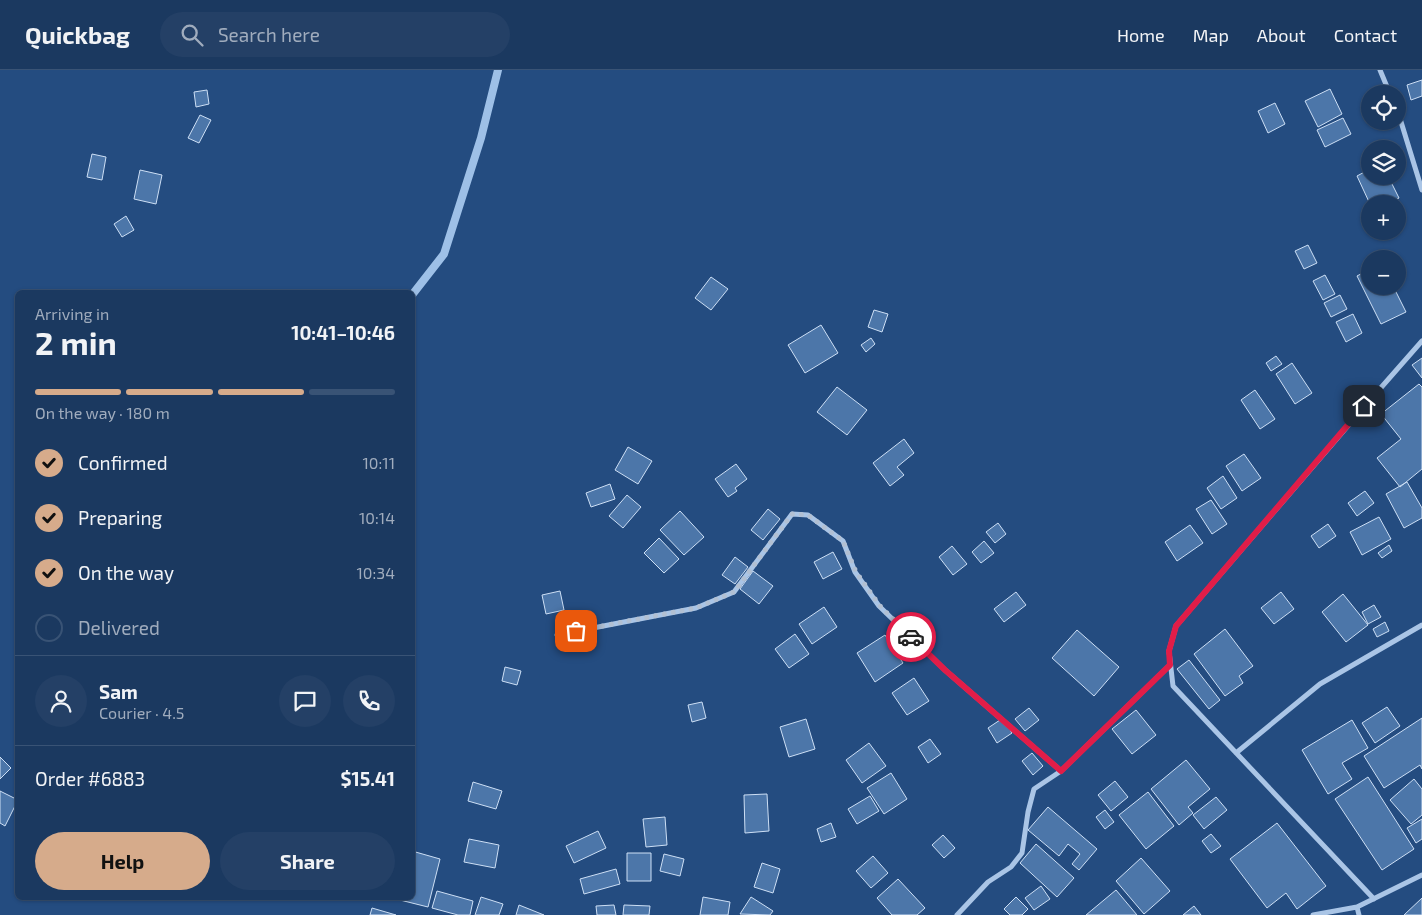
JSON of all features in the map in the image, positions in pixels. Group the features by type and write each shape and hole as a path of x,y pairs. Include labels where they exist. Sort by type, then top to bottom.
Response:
{"street":[{"path":"1380,70 1386,85"},
{"path":"1404,130 1422,190"},
{"path":"1374,899 1173,686 1169,651 1176,626 1422,341"},
{"path":"557,635 696,608 734,592 792,514 808,515 843,541 856,572 880,606 945,670 1061,771"},
{"path":"1236,753 1320,684 1422,625"},
{"path":"957,915 988,882 1011,867 1022,853 1028,812 1034,789 1061,771 1170,665"},
{"path":"1313,915 1357,907 1422,875"},
{"path":"1357,907 1359,915"}],"building":[{"path":"1422,80 1422,96 1411,100 1407,85"},
{"path":"1330,89 1342,114 1318,127 1305,101"},
{"path":"207,90 209,104 196,107 194,92"},
{"path":"1275,103 1285,124 1268,133 1258,111"},
{"path":"200,115 211,120 199,143 188,138"},
{"path":"1343,118 1351,134 1325,147 1317,130"},
{"path":"92,154 106,157 102,180 87,177"},
{"path":"140,170 162,175 156,204 134,199"},
{"path":"1361,174 1361,185 1357,176"},
{"path":"1361,185 1392,185 1398,195 1366,195"},
{"path":"126,216 134,230 122,237 114,224"},
{"path":"1308,245 1317,263 1304,269 1295,251"},
{"path":"1361,274 1361,284 1357,276"},
{"path":"1325,275 1335,294 1323,300 1313,281"},
{"path":"711,277 728,289 711,310 695,298"},
{"path":"1340,295 1347,309 1331,317 1324,303"},
{"path":"1366,295 1398,295 1406,312 1381,324"},
{"path":"874,310 888,314 882,332 868,327"},
{"path":"1353,314 1362,333 1346,342 1336,322"},
{"path":"821,325 838,353 805,373 788,345"},
{"path":"871,338 875,344 866,352 861,345"},
{"path":"1276,356 1282,364 1271,371 1266,363"},
{"path":"1422,358 1422,378 1412,365"},
{"path":"1292,363 1312,393 1295,404 1276,374"},
{"path":"1419,384 1422,387 1422,469 1400,487 1377,458 1401,439 1381,414"},
{"path":"837,387 867,410 847,435 817,412"},
{"path":"1255,390 1275,419 1260,429 1241,400"},
{"path":"904,439 914,453 897,467 904,475 890,486 873,463"},
{"path":"628,447 652,461 638,484 615,470"},
{"path":"1244,454 1261,478 1242,491 1226,466"},
{"path":"736,464 747,479 735,488 737,491 728,497 715,479"},
{"path":"1223,476 1237,498 1221,509 1207,488"},
{"path":"1407,482 1422,508 1422,518 1404,528 1386,494"},
{"path":"610,484 615,499 591,507 586,493"},
{"path":"1365,491 1374,503 1357,516 1348,503"},
{"path":"627,495 641,507 623,528 609,516"},
{"path":"1211,500 1227,524 1212,534 1196,509"},
{"path":"768,509 780,519 763,540 751,530"},
{"path":"680,511 704,537 684,555 660,530"},
{"path":"1379,517 1391,539 1362,555 1350,532"},
{"path":"998,523 1006,534 995,543 986,532"},
{"path":"1328,524 1336,536 1319,548 1311,536"},
{"path":"1190,525 1203,543 1177,561 1165,542"},
{"path":"659,538 679,559 664,573 644,553"},
{"path":"984,541 994,553 981,563 972,552"},
{"path":"1389,545 1392,551 1382,558 1378,553"},
{"path":"952,546 967,564 953,575 939,557"},
{"path":"833,552 842,569 823,579 814,562"},
{"path":"735,557 748,567 735,584 722,575"},
{"path":"753,571 773,586 759,604 740,589"},
{"path":"560,591 564,610 546,614 542,595"},
{"path":"1016,592 1026,605 1004,622 994,609"},
{"path":"1281,592 1294,609 1274,624 1261,608"},
{"path":"1343,594 1368,625 1346,642 1322,612"},
{"path":"1374,605 1381,617 1368,624 1362,612"},
{"path":"824,607 837,627 812,644 799,624"},
{"path":"1385,622 1389,631 1377,637 1373,629"},
{"path":"1225,629 1253,666 1239,676 1243,683 1225,696 1194,654"},
{"path":"1077,630 1119,667 1094,696 1052,658"},
{"path":"795,634 809,654 789,668 775,649"},
{"path":"885,635 903,663 875,682 857,653"},
{"path":"1189,660 1220,700 1209,709 1177,669"},
{"path":"505,667 521,671 517,685 502,681"},
{"path":"914,678 929,701 907,715 892,693"},
{"path":"702,702 706,718 692,722 688,705"},
{"path":"1387,707 1400,726 1375,743 1362,723"},
{"path":"1029,708 1039,720 1025,731 1015,719"},
{"path":"1136,710 1156,735 1132,754 1112,729"},
{"path":"1003,718 1012,733 997,743 988,728"},
{"path":"1422,718 1422,769 1420,765 1384,788 1364,756"},
{"path":"806,719 815,749 789,757 780,727"},
{"path":"1352,720 1368,748 1342,763 1352,779 1328,794 1302,750"},
{"path":"930,739 941,754 928,763 918,747"},
{"path":"869,743 886,766 862,783 846,760"},
{"path":"1032,753 1043,766 1033,775 1022,761"},
{"path":"0,757 11,768 0,779"},
{"path":"1186,760 1210,789 1188,807 1193,813 1179,825 1151,789"},
{"path":"891,773 907,799 884,814 867,788"},
{"path":"1368,777 1414,849 1382,870 1335,799"},
{"path":"1414,779 1422,789 1422,815 1411,824 1390,800"},
{"path":"1115,781 1128,797 1111,811 1098,795"},
{"path":"473,782 502,791 496,809 468,801"},
{"path":"0,791 15,798 15,806 5,826 0,823"},
{"path":"1148,792 1174,826 1146,849 1119,815"},
{"path":"767,794 769,831 745,833 744,795"},
{"path":"870,796 879,811 857,824 848,809"},
{"path":"1216,797 1227,810 1204,829 1193,815"},
{"path":"1048,807 1097,849 1079,870 1072,864 1080,854 1068,844 1059,856 1028,830"},
{"path":"1105,810 1114,822 1105,829 1096,817"},
{"path":"665,817 667,845 646,847 643,819"},
{"path":"1422,819 1422,839 1416,843 1407,828"},
{"path":"831,823 836,837 821,842 817,829"},
{"path":"1277,823 1326,886 1297,909 1286,893 1267,908 1230,859"},
{"path":"598,831 606,848 574,863 566,846"},
{"path":"1211,834 1221,846 1211,853 1202,841"},
{"path":"943,835 955,848 944,858 932,845"},
{"path":"469,839 499,845 495,868 464,862"},
{"path":"1036,844 1074,878 1057,897 1020,863"},
{"path":"415,852 440,859 428,907 400,900 415,900"},
{"path":"627,853 651,853 651,881 627,881"},
{"path":"664,854 684,859 680,876 660,871"},
{"path":"873,856 888,873 871,888 856,871"},
{"path":"1141,858 1170,891 1144,914 1116,881"},
{"path":"762,863 780,869 773,893 754,887"},
{"path":"616,869 620,884 584,894 580,879"},
{"path":"898,879 925,908 917,915 892,915 877,898"},
{"path":"1041,886 1050,899 1034,910 1025,898"},
{"path":"1116,890 1137,915 1086,915"},
{"path":"437,891 473,901 470,915 458,915 432,908"},
{"path":"481,897 503,904 499,915 475,915"},
{"path":"703,897 730,902 728,915 700,915"},
{"path":"751,897 773,911 770,915 740,914"},
{"path":"1016,897 1028,909 1022,915 1010,915 1004,909"},
{"path":"1422,898 1422,915 1404,915"},
{"path":"519,905 544,915 516,915"},
{"path":"614,905 616,915 597,915 596,906"},
{"path":"624,905 650,906 649,915 623,915"},
{"path":"1194,906 1201,915 1183,915"},
{"path":"372,908 396,915 370,915"}],"waterway":[{"path":"415,291 444,254 481,138 498,70"}],"way so far":[{"path":"576,631 696,608 734,592 792,514 800,514 808,515 843,541 856,572 880,606 911,637"}],"route":[{"path":"911,637 945,670 1061,771 1170,665 1169,651 1176,626 1364,406"}]}
